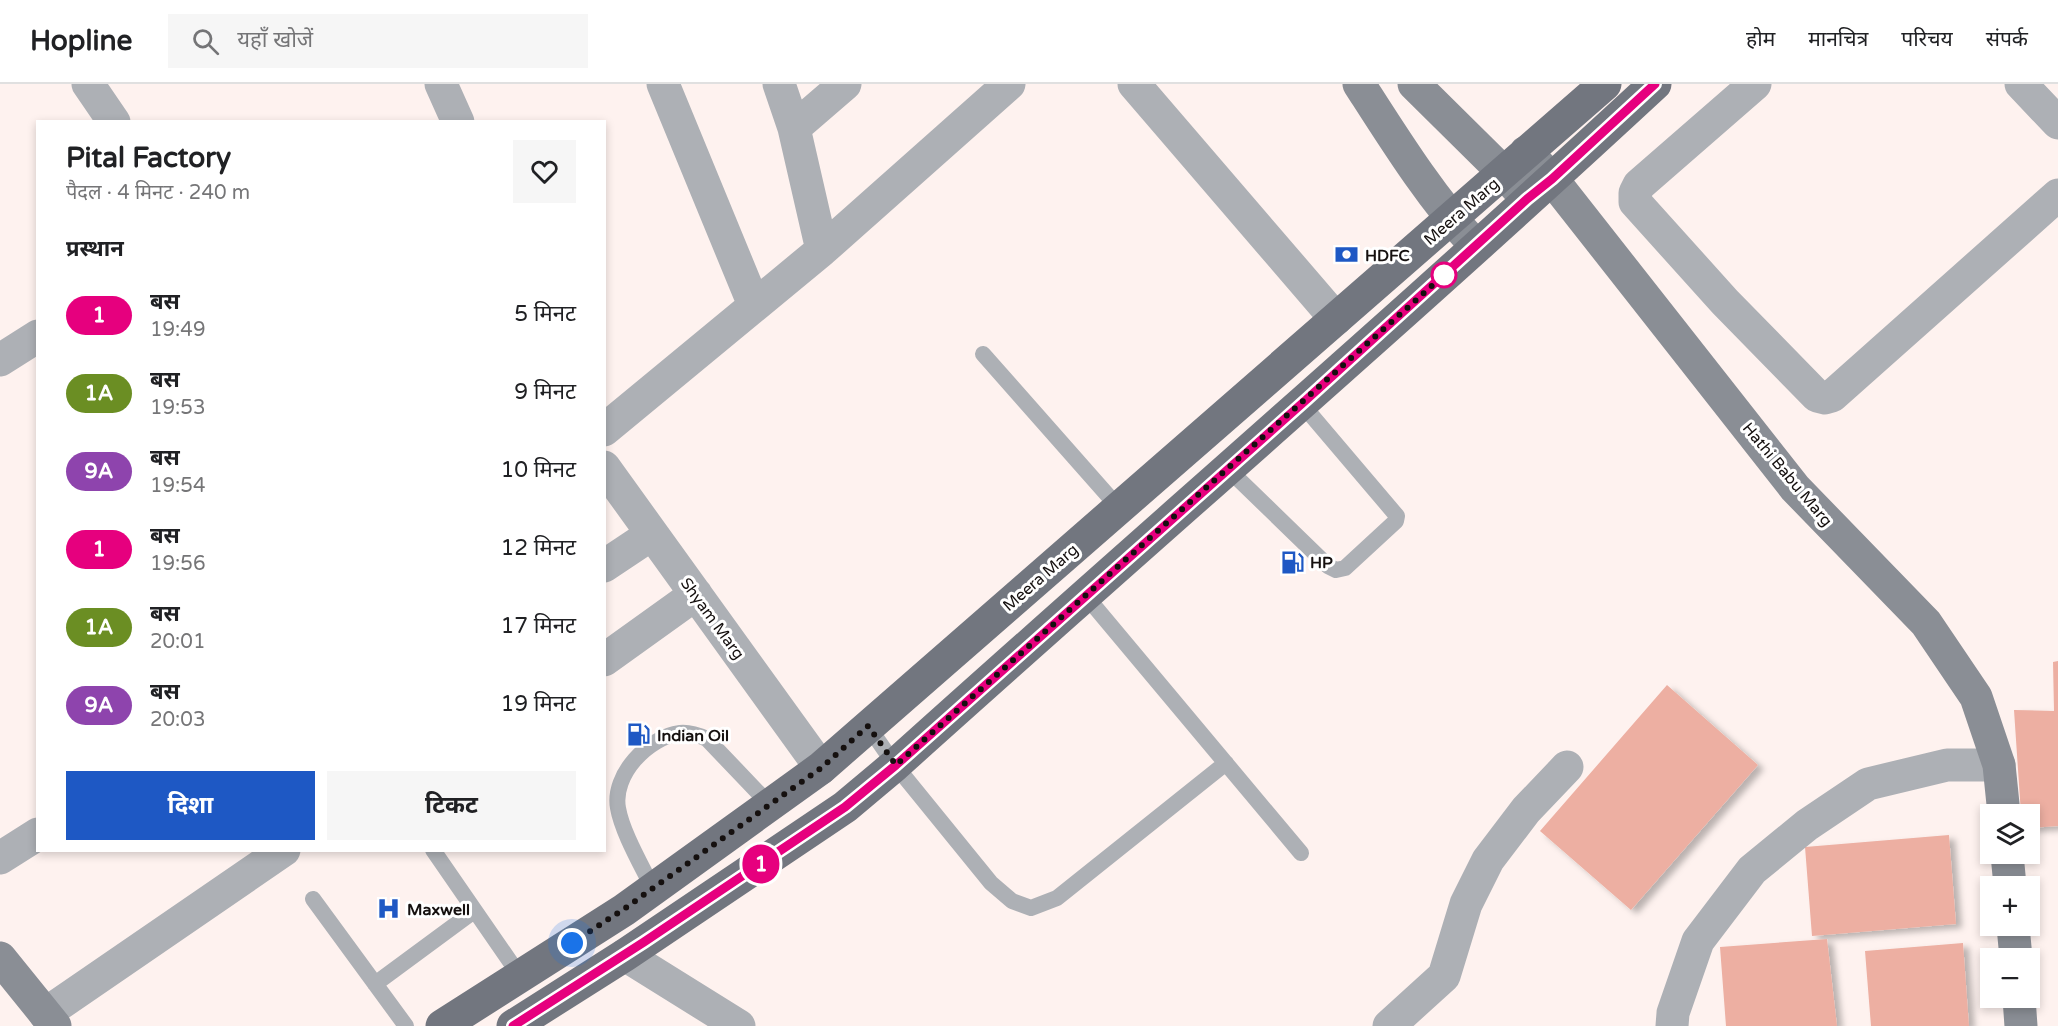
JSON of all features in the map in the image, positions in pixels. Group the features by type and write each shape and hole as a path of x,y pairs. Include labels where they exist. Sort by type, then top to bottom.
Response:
{"main road":[{"name":"Meera Marg","path":"442,1026 652,889 821,768 1605,84"},
{"path":"513,1026 845,807 896,765 1655,84"}],"street":[{"path":"88,84 113,120"},
{"path":"441,84 457,120"},
{"path":"663,84 754,305"},
{"path":"779,84 795,128 822,250"},
{"path":"795,128 845,84"},
{"path":"606,428 822,250 1009,84"},
{"path":"1134,84 1336,319"},
{"path":"1359,84 1451,219 1476,246"},
{"name":"Hathi Babu Marg","path":"1414,84 1515,162 1795,488 1926,623 1976,697 1999,765 2003,804"},
{"path":"1755,84 1639,185 1635,193 1635,202 1725,302 1817,396 1825,398 1832,396 2058,195"},
{"path":"2021,84 2058,123"},
{"name":"Shyam Marg","path":"606,470 821,768"},
{"path":"606,565 652,534"},
{"path":"606,659 696,594"},
{"path":"1672,1026 1673,1013 1698,941 1752,870 1807,825 1868,784 1947,765 1999,765"},
{"path":"1389,1026 1444,976 1466,904 1488,860 1526,810 1567,767"},
{"path":"0,858 36,835"},
{"path":"0,958 50,1020 282,852"},
{"path":"625,954 738,1026"},
{"path":"2020,1008 2021,1026"}],"lane":[{"path":"983,354 1119,508"},
{"path":"1228,468 1328,566 1336,570 1345,568 1396,521 1397,516 1301,403"},
{"path":"1085,595 1301,853"},
{"path":"868,726 896,765 991,882 1012,901 1031,908 1057,898 1226,763"},
{"path":"652,889 622,822 617,800 618,789 629,766 658,741 681,733 698,735 707,739 770,805"},
{"path":"434,852 520,976"},
{"path":"313,899 406,1026"},
{"path":"375,984 474,910"}],"building":[{"path":"2058,661 2058,826 2040,827 2040,804 2020,804 2014,710 2054,711 2053,662"},
{"path":"1667,685 1758,765 1631,910 1540,831"},
{"path":"1949,835 1956,924 1812,936 1805,847"},
{"path":"1827,939 1837,1026 1726,1026 1720,947"},
{"path":"1963,943 1969,1026 1871,1026 1865,951"}],"bus line":[{"name":"1","path":"513,1026 546,1007 845,807 896,765 1306,400 1655,84"}],"place":[{"name":"HDFC","path":"1347,255"},
{"name":"HP","path":"1292,562"},
{"name":"Indian Oil","path":"639,735"},
{"name":"Maxwell","path":"389,909"}],"route":[{"path":"572,943 624,909 821,768 868,726 896,765 1444,275"}]}
